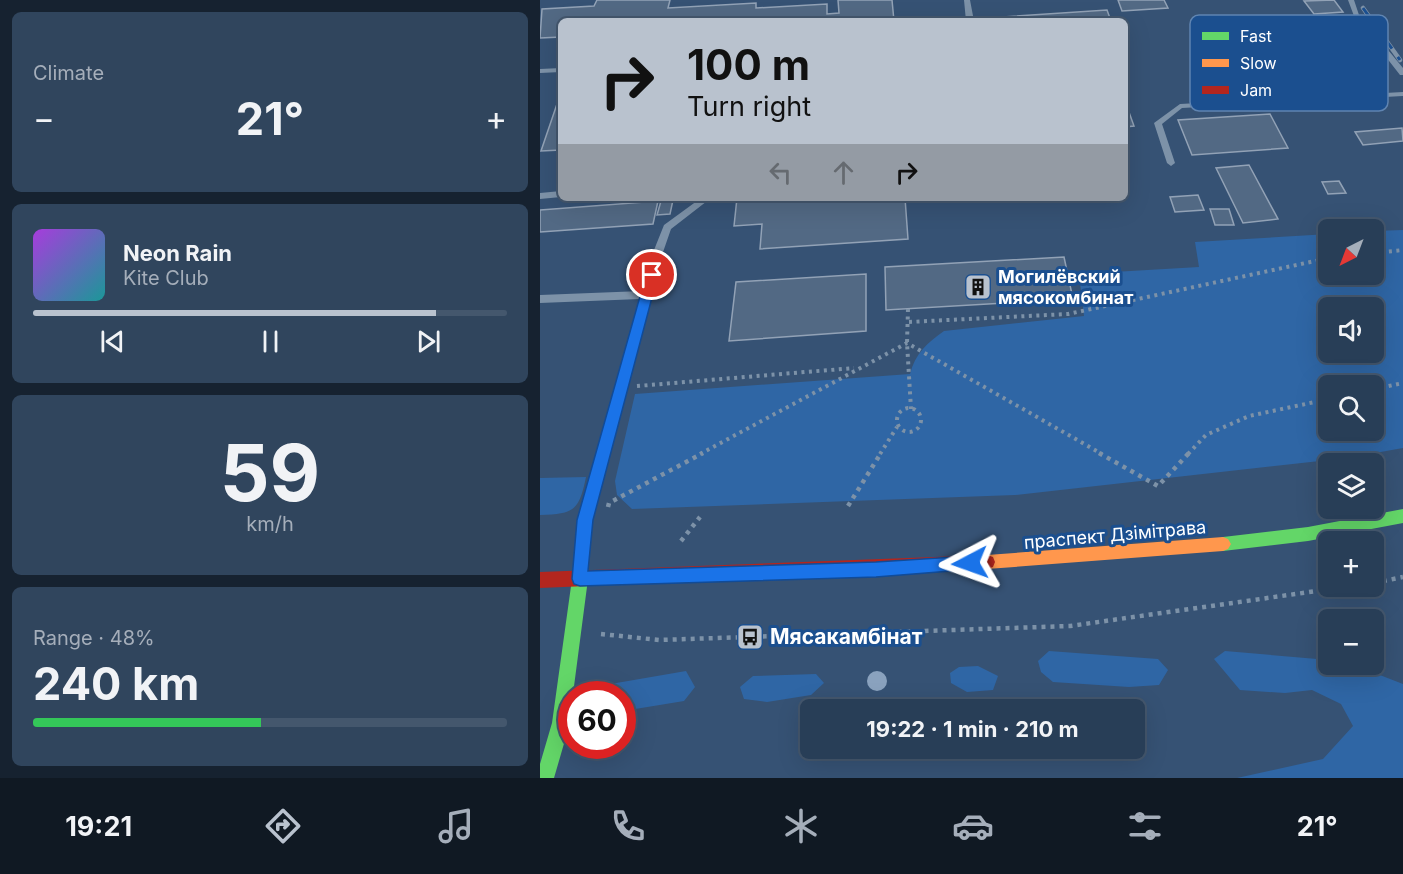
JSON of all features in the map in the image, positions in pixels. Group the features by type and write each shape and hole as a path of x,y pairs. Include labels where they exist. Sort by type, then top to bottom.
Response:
{"main road":[{"name":"праспект Дзімітрава","path":"540,580 876,569 1158,552 1339,530 1403,516"},
{"path":"545,778 561,723 580,579"}],"lane":[{"path":"967,0 970,18"},
{"path":"1351,0 1356,15"},
{"path":"1388,54 1403,73"},
{"path":"540,71 558,70"},
{"path":"1388,95 1403,94"},
{"path":"1171,162 1158,123 1180,106 1190,105"},
{"path":"540,196 558,194"},
{"path":"580,579 585,520 646,295 667,227 703,201"},
{"path":"540,299 646,295"}],"path":[{"path":"1384,252 1403,250"},
{"path":"909,322 1068,314 1318,260"},
{"path":"908,309 907,343 911,409"},
{"path":"606,513 609,503 907,343"},
{"path":"907,343 1158,486 1206,435 1250,416 1318,401"},
{"path":"621,387 857,368"},
{"path":"1384,387 1403,383"},
{"path":"848,506 897,427 895,420 899,413 911,409 922,415 920,426 909,432 897,427"},
{"path":"681,540 700,517"},
{"path":"1384,581 1403,577"},
{"path":"572,631 659,640 1070,626 1318,591"}],"shaded area":[{"path":"1403,230 1403,448 1375,453 1318,453 1318,461 1015,495 632,509 617,495 615,481 635,394 910,374 922,350 944,331 1084,316 1079,274 1199,267 1195,242 1318,235 1318,285 1384,285 1384,231"},
{"path":"586,477 581,497 573,508 568,512 540,515 540,478"},
{"path":"1049,651 1158,659 1168,670 1159,685 1129,687 1053,682 1041,672 1038,661"},
{"path":"1225,651 1318,659 1318,675 1380,675 1403,684 1403,778 1237,778 1323,759 1353,726 1341,704 1312,690 1285,693 1240,690 1214,659"},
{"path":"978,666 998,676 993,690 967,692 951,683 950,673 959,667"},
{"path":"686,671 695,687 684,701 636,709 636,681 628,681"},
{"path":"816,674 824,683 811,695 767,702 744,699 740,687 753,676"}],"building":[{"path":"597,0 670,0 668,8 756,3 756,8 827,4 827,14 839,13 838,0 892,0 894,18 558,18 558,37 540,38 542,9 594,6"},
{"path":"1118,0 1164,0 1168,8 1122,11"},
{"path":"1334,0 1343,12 1314,14 1304,1"},
{"path":"1107,10 1110,18 988,18"},
{"path":"557,104 558,104 558,150 541,151"},
{"path":"1128,109 1134,126 1128,127"},
{"path":"1270,114 1288,148 1192,155 1178,120"},
{"path":"1402,128 1403,141 1363,145 1355,132"},
{"path":"1249,165 1278,219 1243,223 1216,168"},
{"path":"1339,181 1346,193 1328,194 1322,182"},
{"path":"1198,195 1204,210 1175,212 1170,197"},
{"path":"658,201 653,224 540,232 540,210"},
{"path":"661,201 673,201 670,214 657,215"},
{"path":"737,201 905,201 908,239 760,249 762,224 734,226"},
{"path":"1210,209 1229,209 1234,225 1215,225"},
{"name":"Могилёвский мясокомбинат","path":"1064,257 1073,299 886,310 885,267"},
{"path":"866,274 866,331 729,341 736,282"}],"railway":[{"path":"1363,8 1368,15"},
{"path":"1388,43 1400,60"}],"traffic: fast":[{"path":"1223,544 1308,534 1403,516"},
{"path":"545,778 561,723 580,579"}],"traffic: slow":[{"path":"987,562 1223,544"}],"traffic: jam":[{"path":"540,580 987,562"}],"place":[{"name":"Могилёвский мясокомбинат","path":"978,287"},
{"name":"Мясакамбінат","path":"750,637"}],"route":[{"path":"652,275 585,520 580,579 876,569 970,563"}]}
